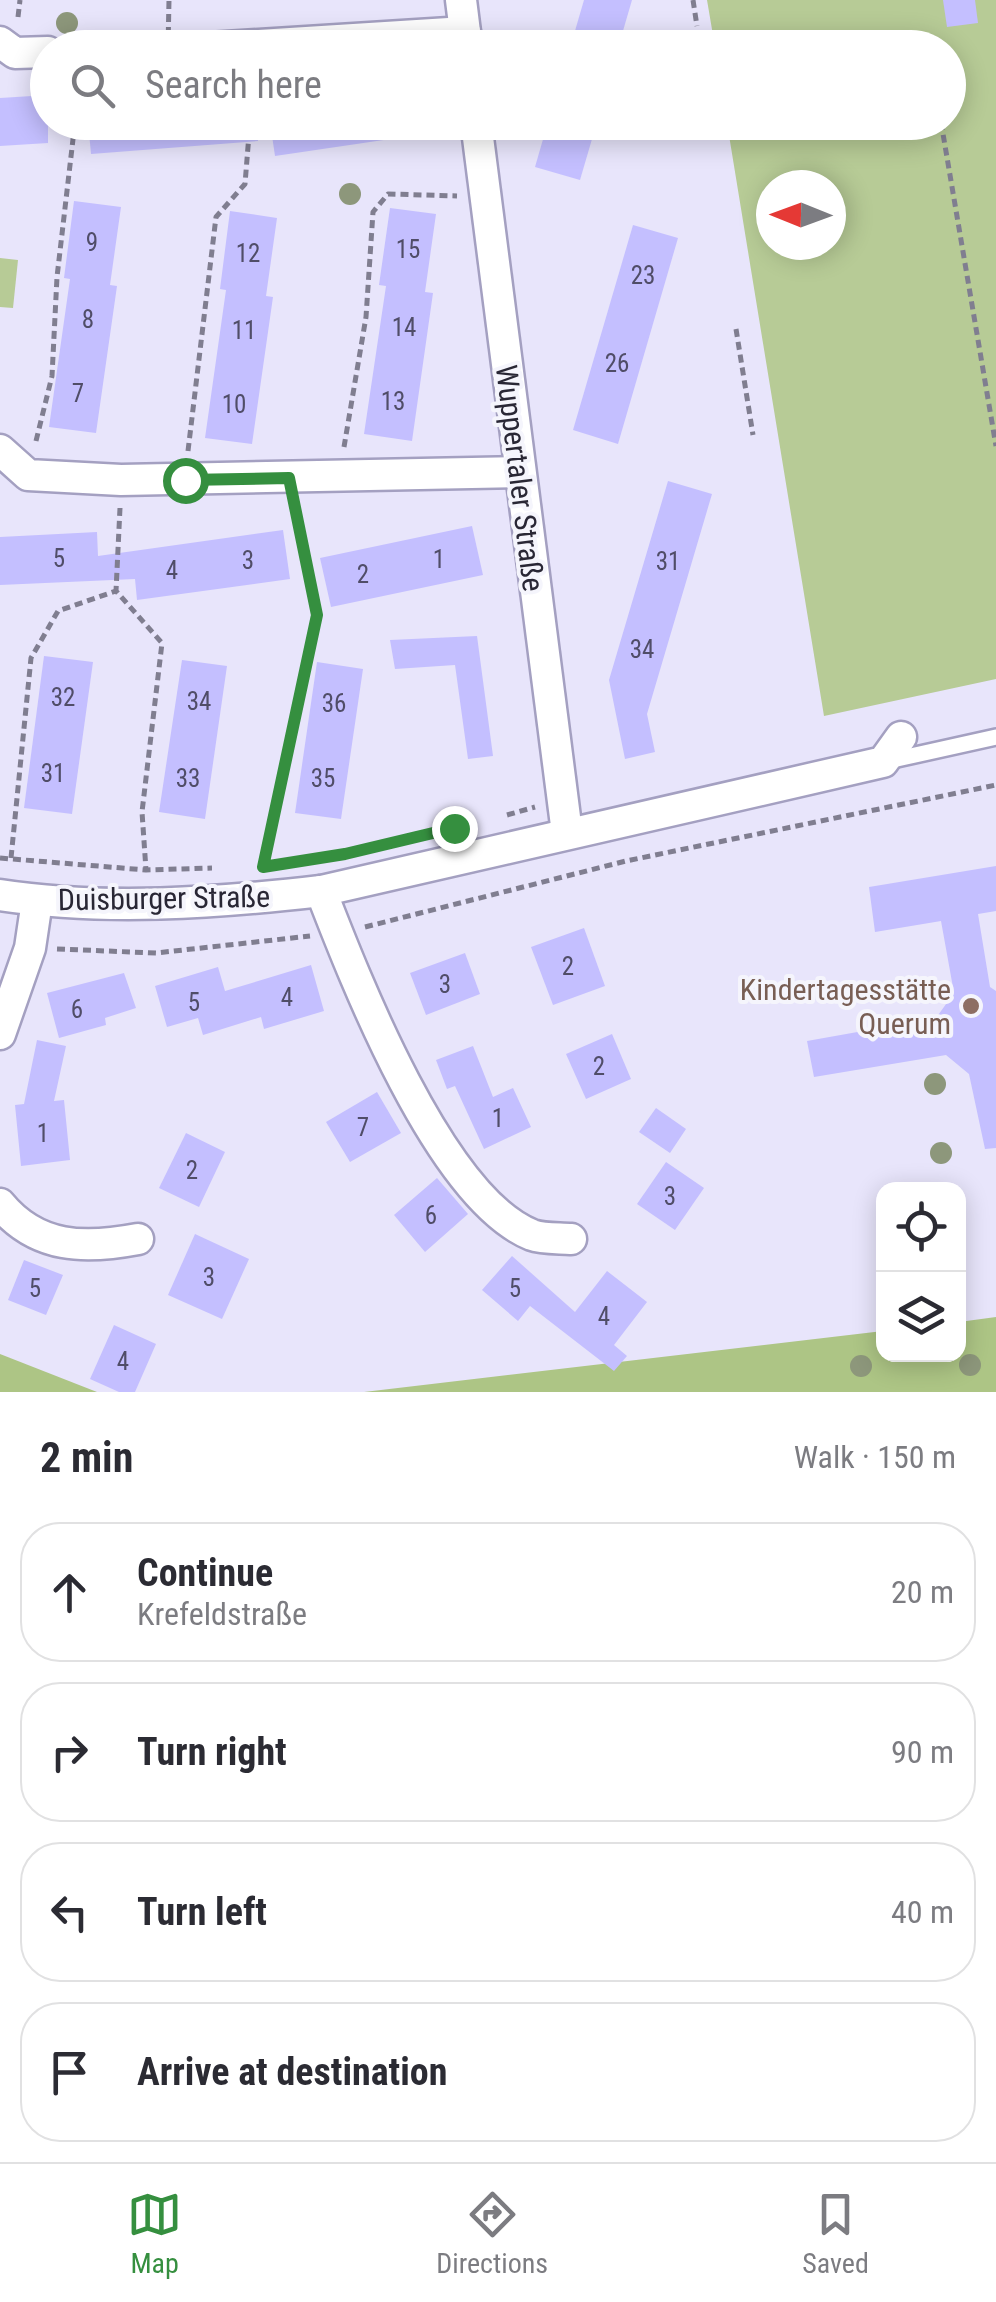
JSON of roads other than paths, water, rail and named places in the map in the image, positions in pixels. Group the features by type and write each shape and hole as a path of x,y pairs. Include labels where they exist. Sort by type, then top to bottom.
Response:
{"street":[{"path":"461,0 465,30"},
{"path":"0,42 14,53 30,53"},
{"name":"Wuppertaler Straße","path":"478,140 567,833"},
{"path":"0,450 28,475 122,480 519,472"},
{"path":"883,762 902,737"},
{"name":"Duisburger Straße","path":"0,896 36,901 234,901 321,891 883,762"},
{"path":"321,891 355,982 391,1058 459,1170 491,1204 533,1235 571,1239"},
{"path":"0,1034 30,948 36,901"},
{"path":"0,1204 33,1234 65,1244 100,1246 138,1240"}],"lane":[{"path":"883,762 996,737"}],"place":[{"name":"Kindertagesstätte Querum","path":"971,1006"}]}
